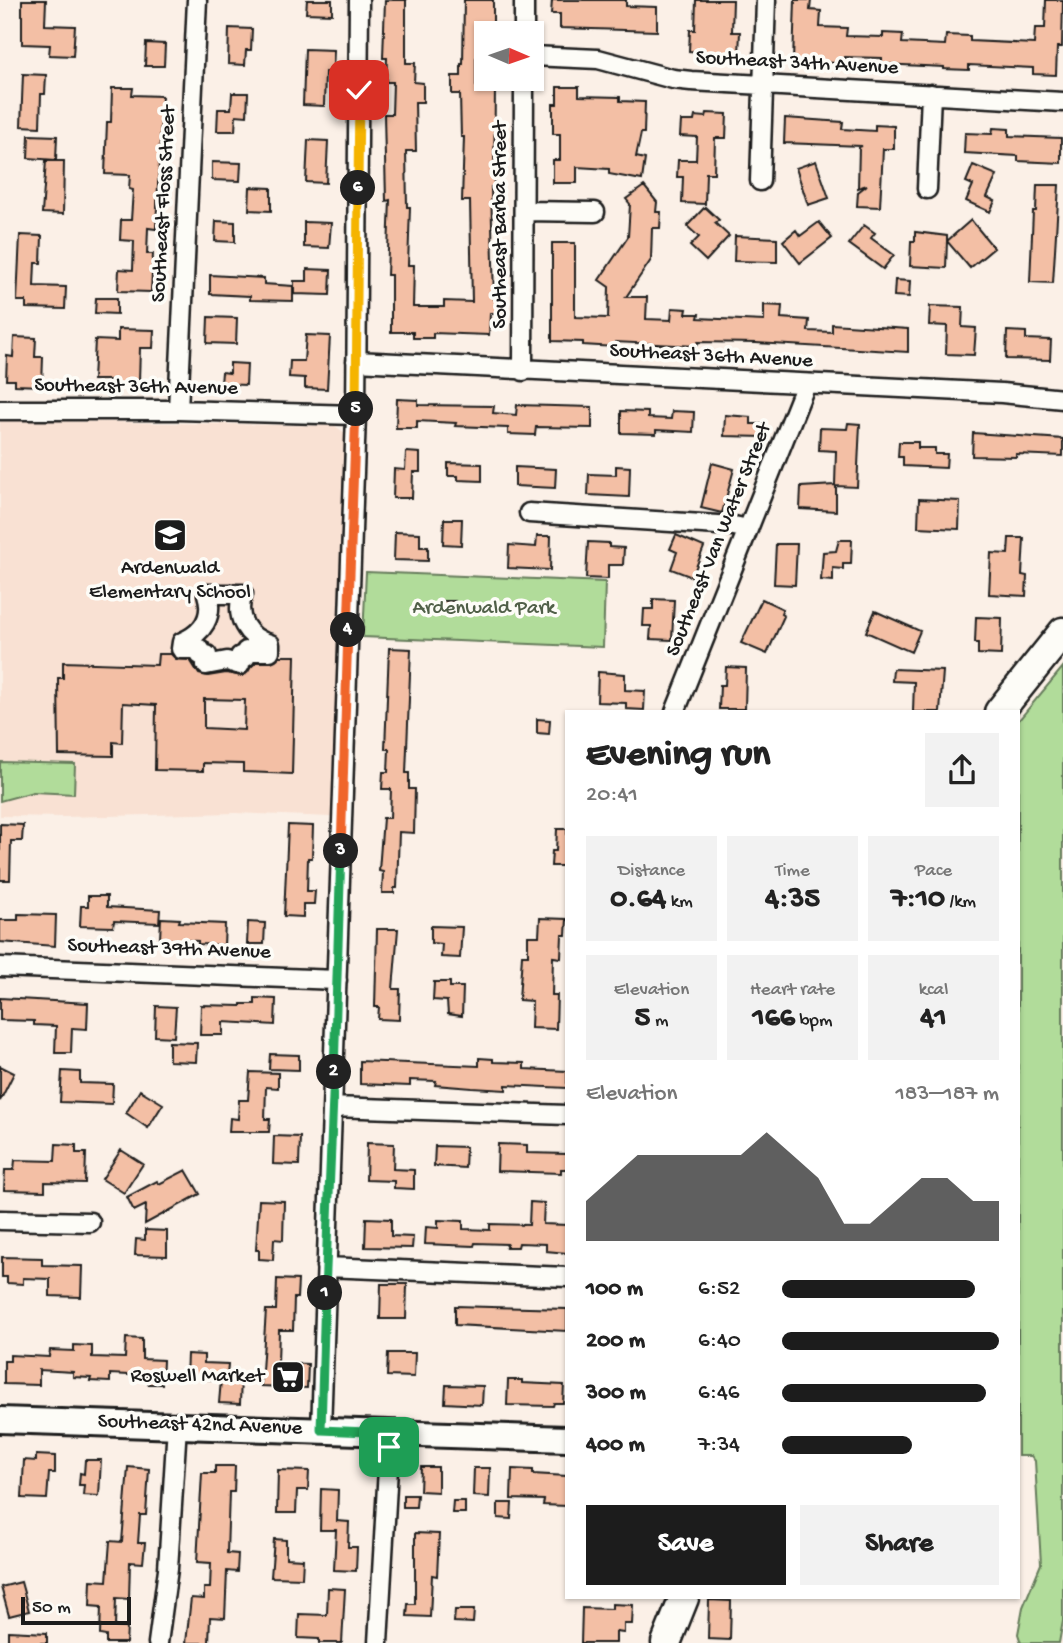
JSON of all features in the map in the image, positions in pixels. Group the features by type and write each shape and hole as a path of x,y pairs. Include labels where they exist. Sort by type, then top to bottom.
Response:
{"main road":[{"path":"1001,710 1063,632"},
{"path":"666,1643 684,1599"}],"street":[{"name":"Southeast Floss Street","path":"178,410 197,0"},
{"path":"321,1430 355,415 359,0"},
{"path":"524,0 524,21"},
{"path":"760,181 766,0"},
{"name":"Southeast 34th Avenue","path":"544,57 598,59 673,79 1063,102"},
{"name":"Southeast Barba Street","path":"523,370 524,91"},
{"path":"927,189 931,94"},
{"path":"524,211 595,212"},
{"name":"Southeast 36th Avenue","path":"356,361 1063,398"},
{"name":"Southeast Van Water Street","path":"676,710 806,384"},
{"name":"Southeast 36th Avenue","path":"0,410 178,410 355,415"},
{"path":"529,513 748,529"},
{"path":"207,594 243,594 240,611 243,624 255,638 270,643 270,651 246,650 246,657 240,656 240,665 227,661 206,665 206,655 200,655 200,649 181,649 182,642 196,634 207,621 207,594"},
{"name":"Southeast 39th Avenue","path":"0,967 337,980"},
{"path":"333,1107 565,1115"},
{"path":"0,1220 90,1222"},
{"path":"326,1267 565,1276"},
{"name":"Southeast 42nd Avenue","path":"0,1420 565,1439"},
{"path":"159,1643 168,1569 177,1425"},
{"path":"378,1643 390,1433"}],"shaded area":[{"name":"Ardenwald Elementary School","path":"0,420 335,426 345,433 331,817 236,813 0,816"}],"green space":[{"name":"Ardenwald Park","path":"366,572 605,582 603,647 363,637"},
{"path":"1063,667 1063,1621 1059,1643 1021,1643 1018,1634 1023,1607 1041,1564 1035,1461 1031,1456 1020,1456 1020,719"},
{"path":"0,762 75,764 74,794 33,792 0,801"}],"building":[{"path":"22,0 46,0 45,25 75,26 73,56 49,55 50,45 22,44"},
{"path":"307,0 332,0 332,14 306,13"},
{"path":"385,0 406,0 406,63 415,63 414,82 423,83 423,102 415,102 416,151 406,151 407,207 410,207 408,265 414,265 413,307 444,307 444,301 472,302 470,201 462,201 464,137 461,137 460,94 452,94 452,76 461,76 463,64 464,0 493,0 493,21 474,21 474,91 495,91 494,187 491,187 494,299 497,299 497,313 490,313 489,335 433,333 433,338 413,338 413,332 391,332 391,275 387,275 390,200 386,201 384,114 392,114 393,82 386,82 387,58 383,58"},
{"path":"552,0 626,0 626,6 657,7 657,31 560,28 560,14 551,14"},
{"path":"696,0 733,0 732,32 740,32 739,54 703,54 704,52 689,51 690,30 695,30"},
{"path":"795,0 811,0 810,10 821,11 820,27 847,28 846,36 883,37 883,33 903,34 902,43 945,45 946,35 970,36 970,41 1034,44 1035,28 1045,28 1046,0 1063,0 1062,47 1057,47 1056,75 1033,74 1033,68 969,65 969,70 882,64 882,58 845,57 845,63 793,62"},
{"path":"229,28 252,29 251,50 246,50 245,65 228,64"},
{"path":"146,43 165,44 164,66 145,66"},
{"path":"305,49 334,50 333,72 325,72 324,106 303,105"},
{"path":"23,74 46,75 45,94 41,94 40,127 21,126"},
{"path":"557,87 579,87 579,96 620,97 620,101 645,102 644,133 641,133 636,157 645,159 642,180 609,174 609,169 577,167 577,183 553,183 553,160 560,160 560,134 553,134 553,104 557,104"},
{"path":"112,88 133,88 132,95 162,96 156,229 148,228 147,254 153,254 151,292 118,291 119,269 133,270 134,241 120,240 121,220 131,220 133,190 129,189 130,175 105,174 107,122 111,122"},
{"path":"232,93 248,93 247,116 236,115 235,131 217,131 218,109 231,109"},
{"path":"707,113 727,114 726,138 715,138 714,173 706,173 705,204 682,203 683,177 677,177 678,160 696,160 697,137 680,136 681,121 694,121 695,116 706,117"},
{"path":"785,118 843,122 842,129 875,131 875,125 894,126 894,149 883,149 880,207 857,206 858,192 867,185 858,188 859,147 862,146 784,143"},
{"path":"993,128 1009,129 1009,136 1061,138 1061,163 1018,161 1018,156 964,153 965,133 992,134"},
{"path":"29,135 57,136 56,160 28,158"},
{"path":"308,140 328,141 326,183 306,182"},
{"path":"46,161 64,161 63,214 42,213"},
{"path":"816,161 829,198 808,205 796,168"},
{"path":"212,162 241,163 240,181 212,180"},
{"path":"973,165 997,175 987,197 995,201 990,212 966,201 973,185 966,182"},
{"path":"1037,185 1059,185 1053,283 1030,282 1033,211 1036,211"},
{"path":"644,186 657,202 656,212 661,212 660,228 652,228 651,260 626,297 647,297 646,319 671,320 672,308 687,309 686,314 699,314 698,318 764,321 764,305 782,306 781,318 809,320 808,331 832,332 832,324 908,329 908,352 756,343 698,342 697,346 615,342 615,347 552,341 552,243 575,243 575,317 608,318 609,287 599,280 628,237 630,204 626,199"},
{"path":"250,187 271,188 271,211 249,210"},
{"path":"705,207 719,220 715,223 729,236 706,261 690,246 699,237 687,226"},
{"path":"971,220 994,248 970,268 947,241"},
{"path":"216,221 235,222 235,242 215,241"},
{"path":"304,222 331,223 329,248 304,247"},
{"path":"819,222 832,238 800,263 783,241 796,230 800,236"},
{"path":"864,225 875,233 871,238 894,255 883,269 849,244"},
{"path":"915,232 947,236 946,268 910,266 911,241 915,241"},
{"path":"20,235 42,236 41,263 35,263 34,286 66,287 65,309 26,308 26,301 17,301"},
{"path":"735,236 777,238 777,262 734,261"},
{"path":"307,269 331,270 330,295 294,294 294,281 307,281"},
{"path":"210,275 264,278 264,284 293,286 293,301 250,300 250,296 210,294"},
{"path":"895,280 910,281 909,297 894,296"},
{"path":"96,298 117,298 117,314 95,313"},
{"path":"930,306 963,307 962,327 976,328 974,355 946,354 947,326 929,325"},
{"path":"208,317 237,318 236,344 207,343"},
{"path":"118,329 154,330 153,348 140,348 139,381 132,381 132,388 110,387 111,380 93,380 95,340 118,341"},
{"path":"1007,331 1026,332 1026,339 1051,340 1050,360 1006,359"},
{"path":"306,335 330,336 327,389 305,388 305,378 289,377 290,361 304,361"},
{"path":"14,337 36,338 35,357 43,357 42,386 15,385 15,380 6,380 7,356 13,357"},
{"path":"230,363 247,364 246,385 221,384 222,372 230,373"},
{"path":"397,399 418,400 418,405 494,406 493,413 516,415 517,405 592,407 592,428 536,427 535,435 508,434 508,428 417,421 417,428 396,428"},
{"path":"621,411 648,412 648,418 671,419 672,411 694,412 693,432 656,430 656,434 621,433"},
{"path":"725,415 751,417 751,424 765,424 764,437 724,436"},
{"path":"848,423 860,424 857,487 836,486 836,511 800,509 801,487 835,485 836,451 819,450 820,428 847,429"},
{"path":"973,433 1063,439 1063,456 972,456"},
{"path":"899,442 918,442 918,448 935,448 935,454 947,454 946,468 903,466 903,457 898,457"},
{"path":"406,452 420,453 420,472 413,472 412,498 393,498 394,469 405,470"},
{"path":"448,463 482,464 482,481 458,480 458,476 448,476"},
{"path":"712,463 734,469 722,513 701,508"},
{"path":"616,466 630,467 629,497 588,495 589,474 616,475"},
{"path":"515,467 556,469 555,488 515,486"},
{"path":"919,499 960,501 959,529 918,527"},
{"path":"444,519 462,519 461,545 443,544"},
{"path":"395,532 420,533 420,547 428,547 428,561 394,560"},
{"path":"676,535 704,547 692,577 671,569 677,552 670,549"},
{"path":"537,536 551,536 550,570 508,568 509,545 536,547"},
{"path":"1009,538 1024,538 1022,575 1027,576 1026,596 989,594 991,553 1008,554"},
{"path":"839,540 852,540 851,564 843,564 843,569 833,568 833,581 821,580 823,552 836,551"},
{"path":"588,542 609,543 609,547 624,548 623,565 608,565 608,579 586,578"},
{"path":"776,544 797,544 795,585 774,584"},
{"path":"653,599 674,600 672,640 650,639 651,626 643,626 644,609 653,609"},
{"path":"762,599 783,609 781,614 784,616 767,654 741,643"},
{"path":"442,601 455,601 455,614 442,613"},
{"path":"875,611 920,631 911,652 866,632"},
{"path":"976,617 1002,618 1001,655 978,654 978,643 975,643"},
{"path":"389,648 411,649 406,773 409,773 409,789 415,789 414,833 399,832 397,888 394,888 394,893 382,893 383,872 379,871 383,818 390,818 391,789 382,789 383,772 388,772 389,749 385,749"},
{"path":"158,654 171,654 176,659 190,660 199,674 208,676 226,673 242,676 256,662 271,662 280,656 295,656 292,774 243,772 243,764 203,763 203,771 155,770 156,705 123,703 122,743 113,742 113,756 59,755 58,678 63,678 63,662 157,665","holes":["204,699 245,700 244,730 204,728"]},
{"path":"726,667 746,668 745,709 719,709 720,685 725,685"},
{"path":"893,669 943,671 940,710 913,710 914,682 892,681"},
{"path":"598,672 625,674 625,690 645,691 644,710 626,709 626,703 597,702"},
{"path":"537,719 550,720 549,734 537,733"},
{"path":"0,824 23,825 22,841 11,841 10,880 0,880"},
{"path":"288,825 313,826 307,891 315,891 314,904 303,904 303,917 284,916"},
{"path":"557,829 565,829 565,866 551,866 552,851 556,851"},
{"path":"88,896 107,896 107,907 160,910 159,923 114,921 113,927 80,926 81,906 88,906"},
{"path":"18,914 56,915 55,946 0,942 0,920 18,920"},
{"path":"161,918 180,919 179,922 225,924 224,945 160,939"},
{"path":"540,918 565,919 561,958 553,957 552,995 557,995 556,1029 531,1028 532,1001 519,1000 522,955 528,955 528,936 539,936"},
{"path":"248,922 265,923 264,944 247,944"},
{"path":"431,926 462,927 460,958 441,957 442,944 431,943"},
{"path":"377,929 398,929 393,989 400,989 399,1020 378,1019 379,1007 375,1007"},
{"path":"434,982 450,982 450,987 463,987 462,1016 448,1014 447,1001 433,1000"},
{"path":"0,998 88,1003 87,1029 72,1028 71,1053 55,1053 56,1026 34,1025 34,1021 0,1020"},
{"path":"255,998 276,999 275,1025 223,1022 223,1035 200,1035 201,1005 241,1006 255,1004"},
{"path":"156,1006 176,1007 174,1037 155,1036"},
{"path":"169,1042 197,1043 196,1062 169,1061"},
{"path":"270,1054 299,1055 299,1070 269,1069"},
{"path":"479,1058 493,1059 493,1062 524,1063 524,1069 565,1071 565,1088 506,1085 506,1090 435,1085 436,1081 410,1080 410,1086 360,1084 360,1061 479,1066"},
{"path":"0,1066 14,1073 0,1101"},
{"path":"62,1071 80,1072 80,1083 113,1084 112,1104 60,1102"},
{"path":"250,1072 278,1073 278,1088 266,1087 265,1119 270,1119 269,1132 229,1132 230,1118 238,1119 239,1100 248,1100"},
{"path":"140,1090 163,1104 148,1128 126,1113"},
{"path":"274,1136 300,1137 299,1165 273,1164"},
{"path":"367,1143 394,1144 393,1169 414,1170 414,1189 394,1188 394,1181 366,1180"},
{"path":"56,1144 76,1145 76,1153 86,1153 85,1183 45,1182 45,1191 4,1190 5,1170 14,1170 15,1160 55,1161"},
{"path":"498,1144 527,1145 527,1153 565,1154 565,1169 561,1169 561,1173 497,1171"},
{"path":"435,1146 466,1147 465,1168 434,1166"},
{"path":"121,1150 143,1164 124,1193 102,1179"},
{"path":"186,1170 200,1194 145,1224 146,1205 134,1211 127,1197"},
{"path":"259,1200 284,1201 283,1240 274,1239 273,1260 259,1259 259,1250 256,1250"},
{"path":"530,1202 544,1203 543,1224 565,1225 565,1253 546,1251 546,1244 519,1243 518,1247 506,1247 507,1244 425,1244 426,1227 438,1228 438,1220 463,1221 463,1229 490,1230 490,1224 529,1225"},
{"path":"366,1218 391,1219 391,1236 413,1237 412,1248 365,1247"},
{"path":"145,1230 167,1231 167,1256 135,1255 136,1239 145,1240"},
{"path":"2,1257 42,1258 42,1265 82,1266 81,1297 50,1296 50,1279 23,1278 23,1284 7,1283 7,1277 2,1277"},
{"path":"277,1279 298,1280 297,1298 294,1298 293,1330 279,1330 278,1363 308,1364 307,1388 261,1386 266,1310 276,1310"},
{"path":"381,1284 407,1284 406,1319 380,1319"},
{"path":"455,1306 565,1309 565,1331 455,1325"},
{"path":"126,1338 142,1339 142,1359 163,1360 162,1384 148,1384 148,1376 110,1374 110,1382 90,1381 91,1378 73,1377 73,1372 39,1370 39,1385 4,1384 4,1361 10,1361 10,1355 49,1357 50,1350 74,1351 74,1345 92,1346 92,1357 125,1358"},
{"path":"388,1353 415,1353 414,1377 387,1376"},
{"path":"187,1354 204,1355 204,1363 228,1364 227,1376 241,1377 240,1404 219,1403 221,1380 186,1378"},
{"path":"508,1380 564,1385 563,1403 554,1403 553,1406 507,1405"},
{"path":"446,1385 483,1386 482,1405 445,1403"},
{"path":"36,1455 55,1456 55,1473 49,1473 47,1499 22,1498 24,1460 36,1461"},
{"path":"85,1460 101,1460 99,1496 83,1495 84,1485 79,1485 80,1473 84,1474"},
{"path":"215,1466 235,1466 234,1492 229,1492 227,1553 238,1554 237,1572 227,1571 225,1618 210,1617 209,1643 186,1643 191,1598 204,1599 204,1588 210,1588 211,1563 197,1562 202,1473 215,1473"},
{"path":"128,1467 149,1469 146,1515 140,1515 138,1543 145,1543 143,1563 130,1562 129,1599 116,1598 115,1627 127,1628 126,1643 106,1643 106,1636 100,1635 101,1607 90,1606 91,1580 107,1581 110,1541 122,1542"},
{"path":"421,1467 438,1467 438,1492 420,1491"},
{"path":"474,1468 490,1468 489,1497 473,1496"},
{"path":"512,1469 533,1470 533,1474 565,1476 565,1506 543,1505 544,1500 511,1499"},
{"path":"278,1470 309,1471 308,1490 297,1490 296,1513 277,1513"},
{"path":"321,1489 338,1490 337,1521 349,1522 348,1547 357,1547 356,1571 334,1570 336,1530 320,1530"},
{"path":"403,1495 417,1495 416,1507 403,1507"},
{"path":"453,1501 465,1501 465,1513 452,1513"},
{"path":"498,1503 512,1503 511,1519 498,1518"},
{"path":"415,1533 439,1534 437,1576 432,1575 430,1617 407,1616 408,1604 415,1604"},
{"path":"274,1539 286,1540 286,1558 303,1559 302,1578 271,1577"},
{"path":"21,1582 29,1611 9,1616 1,1587"},
{"path":"328,1588 345,1589 342,1643 319,1643 319,1639 298,1638 299,1614 327,1615"},
{"path":"709,1600 731,1601 730,1640 708,1639"},
{"path":"612,1604 633,1605 632,1624 624,1624 624,1633 616,1632 616,1643 581,1643 582,1608 612,1609"},
{"path":"455,1610 474,1610 473,1623 454,1622"},
{"path":"8,1631 47,1633 47,1643 8,1643"}],"place":[{"name":"Ardenwald Elementary School","path":"170,535"},
{"name":"Roswell Market","path":"288,1377"}],"route":[{"path":"359,90 355,415 321,1430 390,1433 389,1447"}]}
